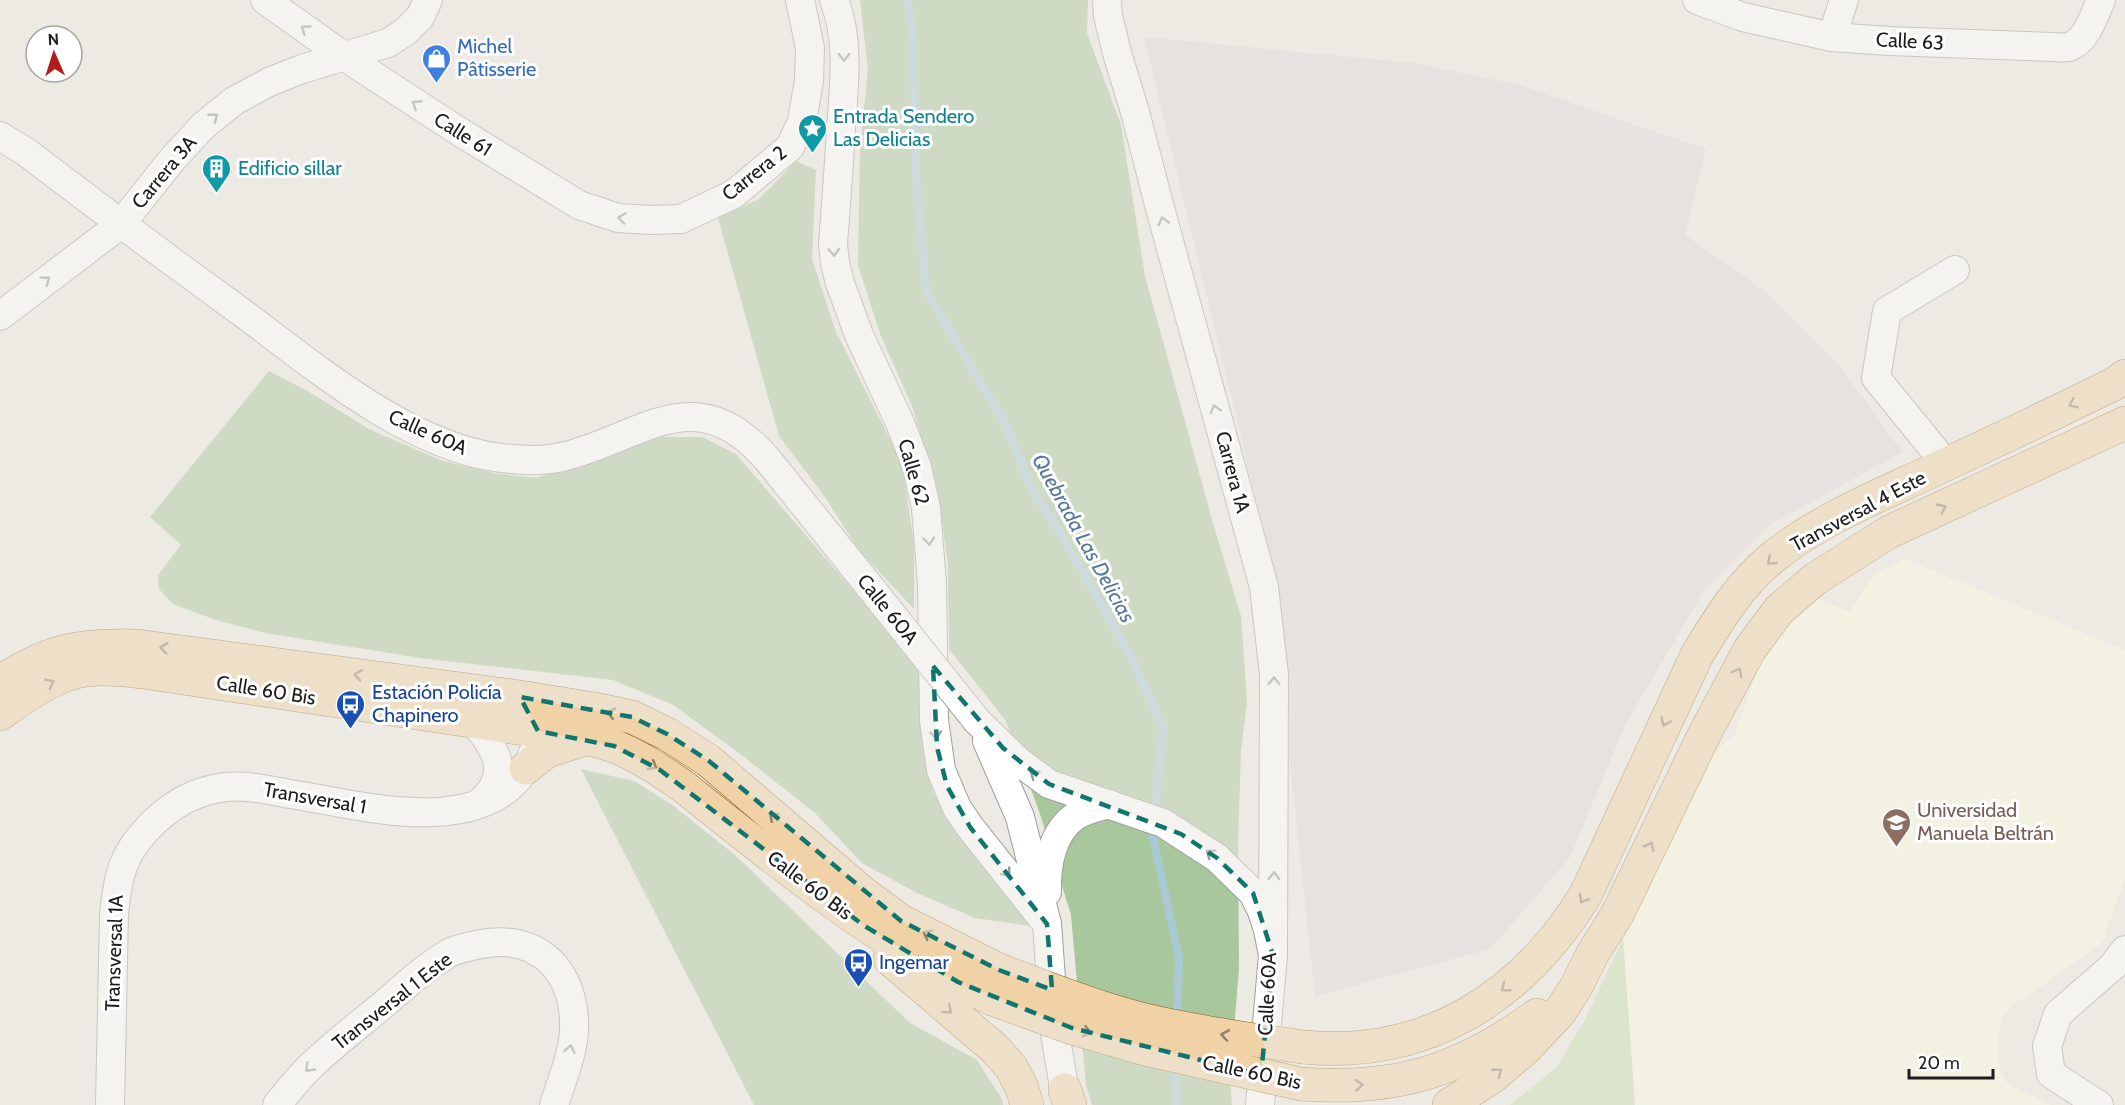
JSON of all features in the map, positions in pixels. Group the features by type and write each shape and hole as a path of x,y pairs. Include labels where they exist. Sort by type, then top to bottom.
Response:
{"main road":[{"name":"Transversal 4 Este","path":"1548,948 1569,922 1587,894 1697,655 1716,622 1741,590 1772,559 1801,537 1868,500 2114,384 2125,376"},
{"name":"Transversal 4 Este","path":"1593,953 1617,915 1705,733 1750,649 1779,610 1815,579 1889,532 2125,423"},
{"name":"Calle 60 Bis","path":"0,682 39,660 69,649 114,645 164,648 520,697 632,717 667,734 709,761 863,893 901,921 995,984 1072,1028 1145,1049 1301,1084 1340,1087 1395,1081 1416,1077 1472,1056 1509,1036 1538,1014 1560,994 1593,953"},
{"name":"Calle 60 Bis","path":"0,714 62,677 85,670 108,668 587,738 614,746 660,770 863,925 915,958 995,984 1070,996 1140,1018 1222,1035 1329,1050 1366,1048 1400,1041 1436,1030 1493,997 1522,974 1548,948"},
{"path":"526,768 547,751 587,738"},
{"path":"829,899 901,971 995,1049 1011,1067 1022,1088 1027,1105"},
{"path":"1449,1105 1492,1077 1525,1049 1559,1013 1576,987 1593,953"}],"street":[{"name":"Calle 61","path":"265,0 345,57 459,132 579,205 618,218 681,219"},
{"name":"Carrera 3A","path":"0,316 121,224 171,161 203,126 234,101 269,82 302,69 388,43 405,32 420,17 428,0"},
{"name":"Carrera 2","path":"681,219 734,194 790,147 802,121 808,81 810,48 800,0"},
{"name":"Calle 62","path":"834,0 842,20 844,40 835,263 859,335 900,423 917,467 926,508 932,583 934,720 941,770 957,808 970,827 1046,907"},
{"name":"Carrera 1A","path":"1107,0 1108,16 1117,53 1264,587 1274,675 1273,956"},
{"name":"Calle 63","path":"1697,0 1743,17 1832,37 2069,47 2080,40 2086,32 2101,0"},
{"path":"1832,37 1844,0"},
{"name":"Calle 60A","path":"0,136 26,152 335,382 404,423 463,450 494,457 528,460 560,458 674,417 699,417 720,423 737,431 753,443 977,721 1018,761 1049,784 1163,823 1217,858 1252,893 1262,911 1273,956 1260,1105"},
{"path":"1946,464 1876,378 1887,311 1955,270"},
{"path":"520,697 532,713 538,731"},
{"path":"473,721 489,740 498,762 494,789 475,806"},
{"name":"Calle 60A","path":"977,721 998,762 1020,817 1046,907 1055,1033 1067,1100"},
{"name":"Transversal 1","path":"161,816 174,805 205,790 229,787 259,788 368,808 417,812 446,812 475,806 504,791 526,768 537,741 538,731"},
{"path":"1046,907 1049,862 1054,843 1062,828 1076,815 1109,804"},
{"name":"Transversal 1A","path":"110,1105 114,915 117,884 123,861 140,835 161,816"},
{"name":"Transversal 1 Este","path":"277,1105 312,1064 428,968 453,951 490,942 509,942 526,945 540,952 558,969 568,987 574,1031 554,1105"},
{"path":"2098,1105 2051,1074 2047,1046 2058,1014 2113,966 2125,950"}],"highlighted area":[{"path":"933,666 1003,748 1049,784 1181,834 1217,858 1253,893 1273,955 1261,1075 1072,1028 958,982 863,925 660,770 614,746 538,731 520,697 632,717 667,734 709,761 901,921 999,970 1052,990 1047,924 970,827 947,786 937,747"}],"shaded area":[{"path":"1144,37 1413,63 1515,84 1706,149 1685,235 1767,293 1842,369 1902,452 1770,525 1704,591 1626,723 1570,857 1490,949 1315,996 1267,544"},
{"name":"Universidad Manuela Beltrán","path":"1905,559 2125,650 2125,878 2102,943 2013,1004 2002,1017 1998,1037 1997,1057 2003,1077 2008,1084 2051,1105 1635,1105 1623,939 1714,751 1734,737 1763,654 1790,621 1818,599 1850,612 1874,574"}],"green space":[{"path":"860,0 1088,0 1087,33 1121,125 1145,276 1241,616 1247,702 1241,751 1238,843 1239,969 1230,1080 1232,1105 1092,1105 1086,1085 1071,915 1040,814 1006,721 949,649 948,564 938,494 912,406 880,334 858,265 860,149 868,70"},
{"path":"796,161 816,170 812,259 836,332 902,463 914,544 914,609 858,549 825,497 779,436 718,218 759,199"},
{"path":"269,371 309,392 369,429 440,460 494,473 536,478 662,437 702,437 736,454 919,667 924,738 933,792 972,851 1030,926 975,918 917,893 862,863 815,813 739,753 673,705 613,680 420,658 265,633 216,620 173,604 159,589 158,575 181,545 150,517"},
{"path":"581,769 634,781 671,804 735,855 910,1023 977,1060 1002,1099 1003,1105 754,1105"},
{"path":"1623,939 1635,1105 1510,1105 1557,1067 1584,1021"}],"waterway":[{"name":"Quebrada Las Delicias","path":"907,0 913,31 916,170 926,291 1005,424 1030,486 1058,529 1131,657 1163,727 1153,838 1179,958 1177,1021"},
{"name":"Quebrada Las Delicias","path":"1175,1064 1177,1105"}],"place":[{"name":"Michel Pâtisserie","path":"436,84"},
{"name":"Entrada Sendero Las Delicias","path":"812,154"},
{"name":"Edificio sillar","path":"217,194"},
{"name":"Estación Policía Chapinero","path":"351,730"},
{"name":"Universidad Manuela Beltrán","path":"1896,848"},
{"name":"Ingemar","path":"858,988"}]}
